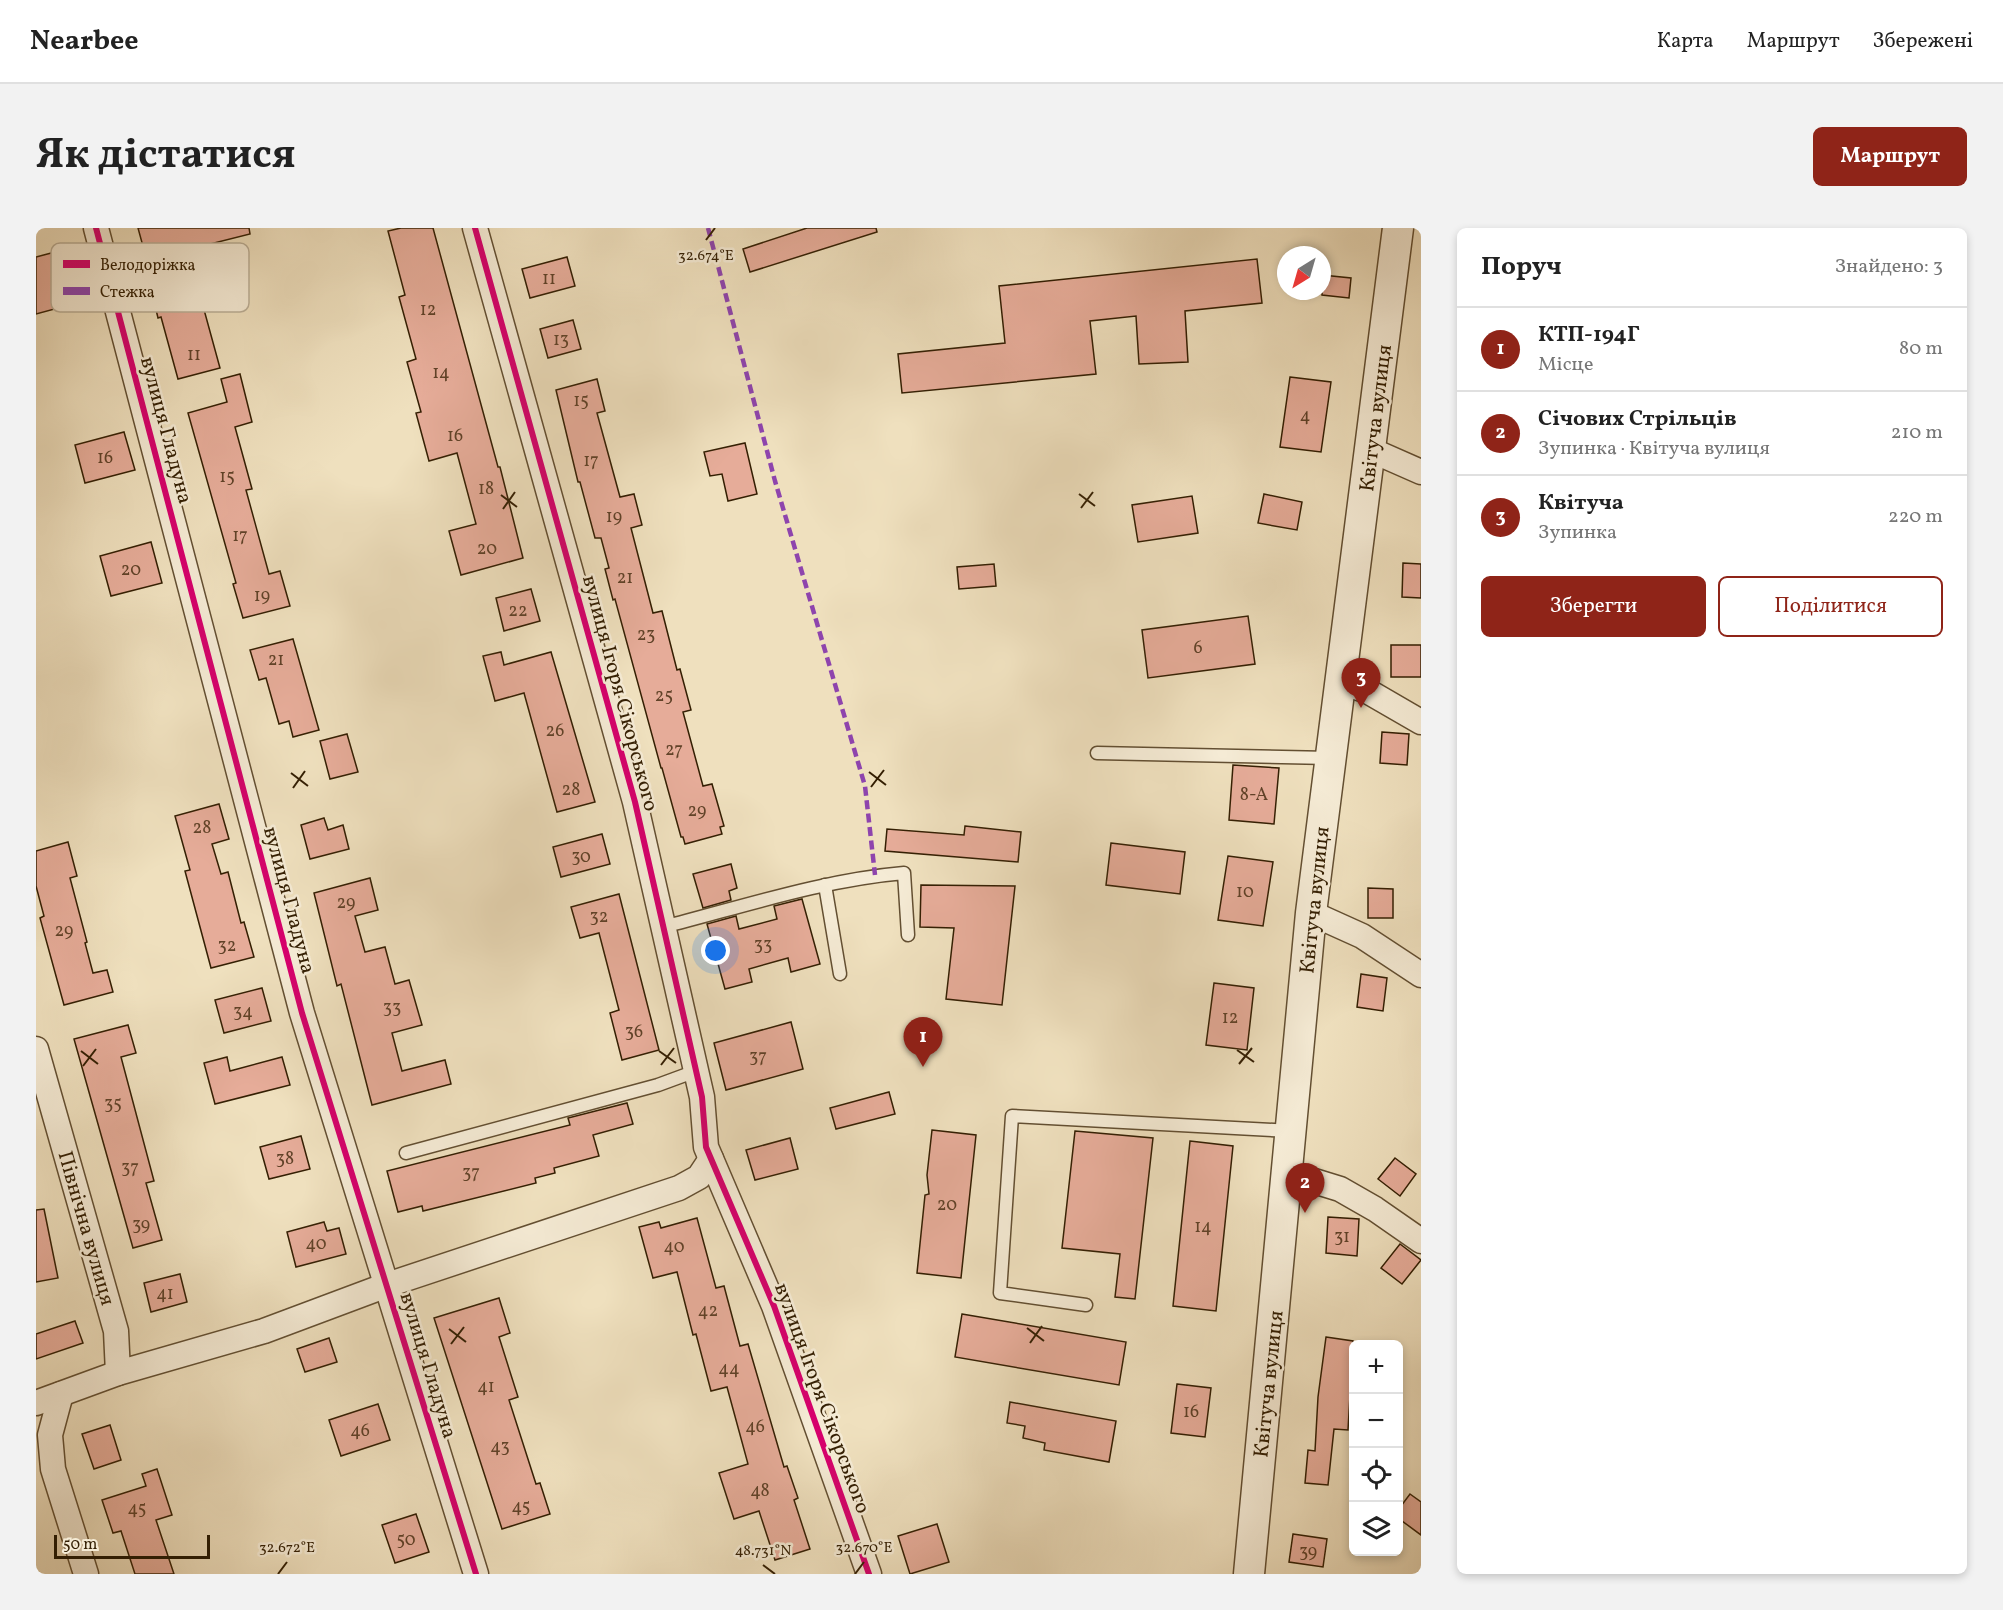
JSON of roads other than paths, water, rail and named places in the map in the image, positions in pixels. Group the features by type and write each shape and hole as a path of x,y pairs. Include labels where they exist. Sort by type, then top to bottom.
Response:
{"street":[{"name":"вулиця Гладуна","path":"96,228 100,243"},
{"name":"вулиця Ігоря Сікорського","path":"475,228 635,802 702,1097 706,1147 774,1306 869,1574"},
{"name":"Квітуча вулиця","path":"1249,1574 1311,913 1398,228"},
{"name":"вулиця Гладуна","path":"118,312 302,1013 476,1574"},
{"path":"1371,450 1421,472"},
{"path":"1340,681 1369,692 1421,722"},
{"path":"1311,913 1362,936 1421,975"},
{"name":"Північна вулиця","path":"36,1049 116,1331 118,1373"},
{"path":"36,1403 118,1373 264,1331 387,1285 678,1188 699,1177 711,1159"},
{"path":"1288,1173 1340,1189 1421,1240"},
{"path":"61,1394 50,1435 54,1469 86,1574"}],"lane":[{"path":"1097,753 1330,758"},
{"path":"663,927 825,885 875,875 904,873 908,935"},
{"path":"825,885 840,974"},
{"path":"406,1153 658,1085 696,1071"},
{"path":"1086,1305 1000,1293 1012,1116 1292,1131"}],"place":[{"name":"Квітуча","path":"1361,708"},
{"name":"КТП-194Г","path":"923,1067"},
{"name":"Січових Стрільців","path":"1305,1213"}]}
